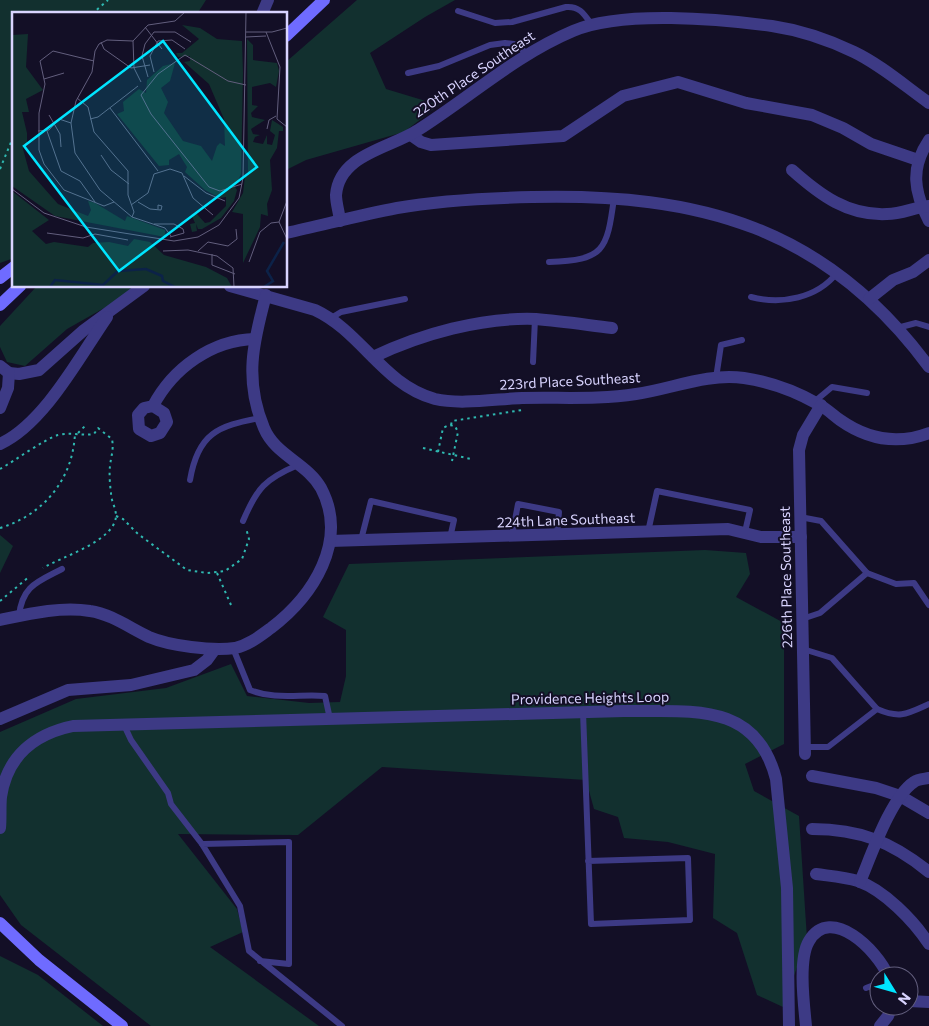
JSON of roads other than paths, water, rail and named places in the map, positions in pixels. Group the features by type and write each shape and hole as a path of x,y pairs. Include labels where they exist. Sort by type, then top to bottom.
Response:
{"main road":[{"path":"288,34 324,0"},
{"path":"0,278 12,269"},
{"path":"0,305 18,288"},
{"path":"0,923 40,960 122,1026"}],"street":[{"path":"263,12 268,0"},
{"name":"220th Place Southeast","path":"340,221 336,196 338,186 345,173 356,160 412,135 528,54 576,30 592,25 630,19 685,19 772,26 797,32 855,53 880,68 929,103"},
{"path":"412,135 421,142 431,145 563,136 623,96 678,82 746,103 812,115 844,128 871,144 918,160"},
{"path":"929,140 918,160 915,172 915,185 925,206 929,221"},
{"path":"792,170 820,194 855,212 887,214 925,206"},
{"path":"288,233 398,208 451,201 551,197 614,198 712,213 740,222 790,243 837,272 869,299 897,328 929,367"},
{"path":"869,299 887,284 913,272 929,260"},
{"path":"4,369 19,374 39,370 84,330 141,288"},
{"name":"223rd Place Southeast","path":"238,288 315,310 331,318 356,339 401,384 437,399 636,394 690,380 742,378 766,382 795,392 818,404 853,428 875,437 896,440 929,433"},
{"path":"0,620 62,610 91,611 158,641 215,649 233,648 249,643 281,620 298,604 318,577 330,541 329,511 317,482 274,444 260,418 251,377 254,338 266,295"},
{"path":"0,444 19,434 32,422 55,393 112,311"},
{"path":"373,358 400,345 446,331 504,321 535,319 612,328"},
{"path":"153,406 173,377 200,355 236,339 254,338"},
{"path":"0,408 8,388 4,369"},
{"name":"226th Place Southeast","path":"805,750 799,450 803,435 818,404"},
{"name":"224th Lane Southeast","path":"330,541 557,536 728,529 762,537 801,537"},
{"path":"0,719 68,690 131,685 194,670 207,660 215,649"},
{"name":"Providence Heights Loop","path":"0,828 3,785 15,762 30,744 51,731 73,726 583,712 711,713 724,716 745,727 761,744 772,764 779,798 787,888 789,1026"},
{"path":"812,776 876,788 900,796 929,813"},
{"path":"860,882 877,839 900,796 916,781 929,778"},
{"path":"812,829 846,831 877,839 899,850 929,872"},
{"path":"816,874 860,882 891,902 906,916 929,944"},
{"path":"806,1026 804,958 808,942 815,933 832,927 848,932 861,940 881,966"},
{"path":"880,1026 888,1016"}],"lane":[{"path":"458,11 495,23 512,22 566,6 575,6 580,8 592,25"},
{"path":"408,73 439,66 490,45 505,42 514,44 528,54"},
{"path":"548,262 578,261 590,257 600,250 609,232 614,198"},
{"path":"752,297 763,300 786,300 810,294 827,285 837,272"},
{"path":"331,318 340,312 405,299"},
{"path":"533,362 535,319"},
{"path":"897,328 916,323 929,327"},
{"path":"716,378 721,345 742,340"},
{"path":"818,404 832,387 867,393"},
{"path":"190,480 193,462 199,449 212,433 223,426 260,418"},
{"path":"243,521 253,498 265,482 298,465"},
{"path":"647,533 657,491 750,510 745,532"},
{"path":"362,540 371,501 454,520 450,538"},
{"path":"512,537 518,504 558,512 557,536"},
{"path":"800,517 822,521 867,573 896,584 914,583 929,605"},
{"path":"19,616 20,601 29,588 62,569"},
{"path":"802,619 820,613 867,573"},
{"path":"233,648 250,690 260,695 325,696 330,719"},
{"path":"803,649 832,658 876,709 891,715 907,715 929,704"},
{"path":"805,750 828,747 876,709"},
{"path":"583,712 588,861 591,924 690,920 688,858 588,861"},
{"path":"124,725 131,740 168,793 171,804 202,844 240,906 248,951 342,1026"},
{"path":"202,844 289,842 289,964 260,961"}]}
